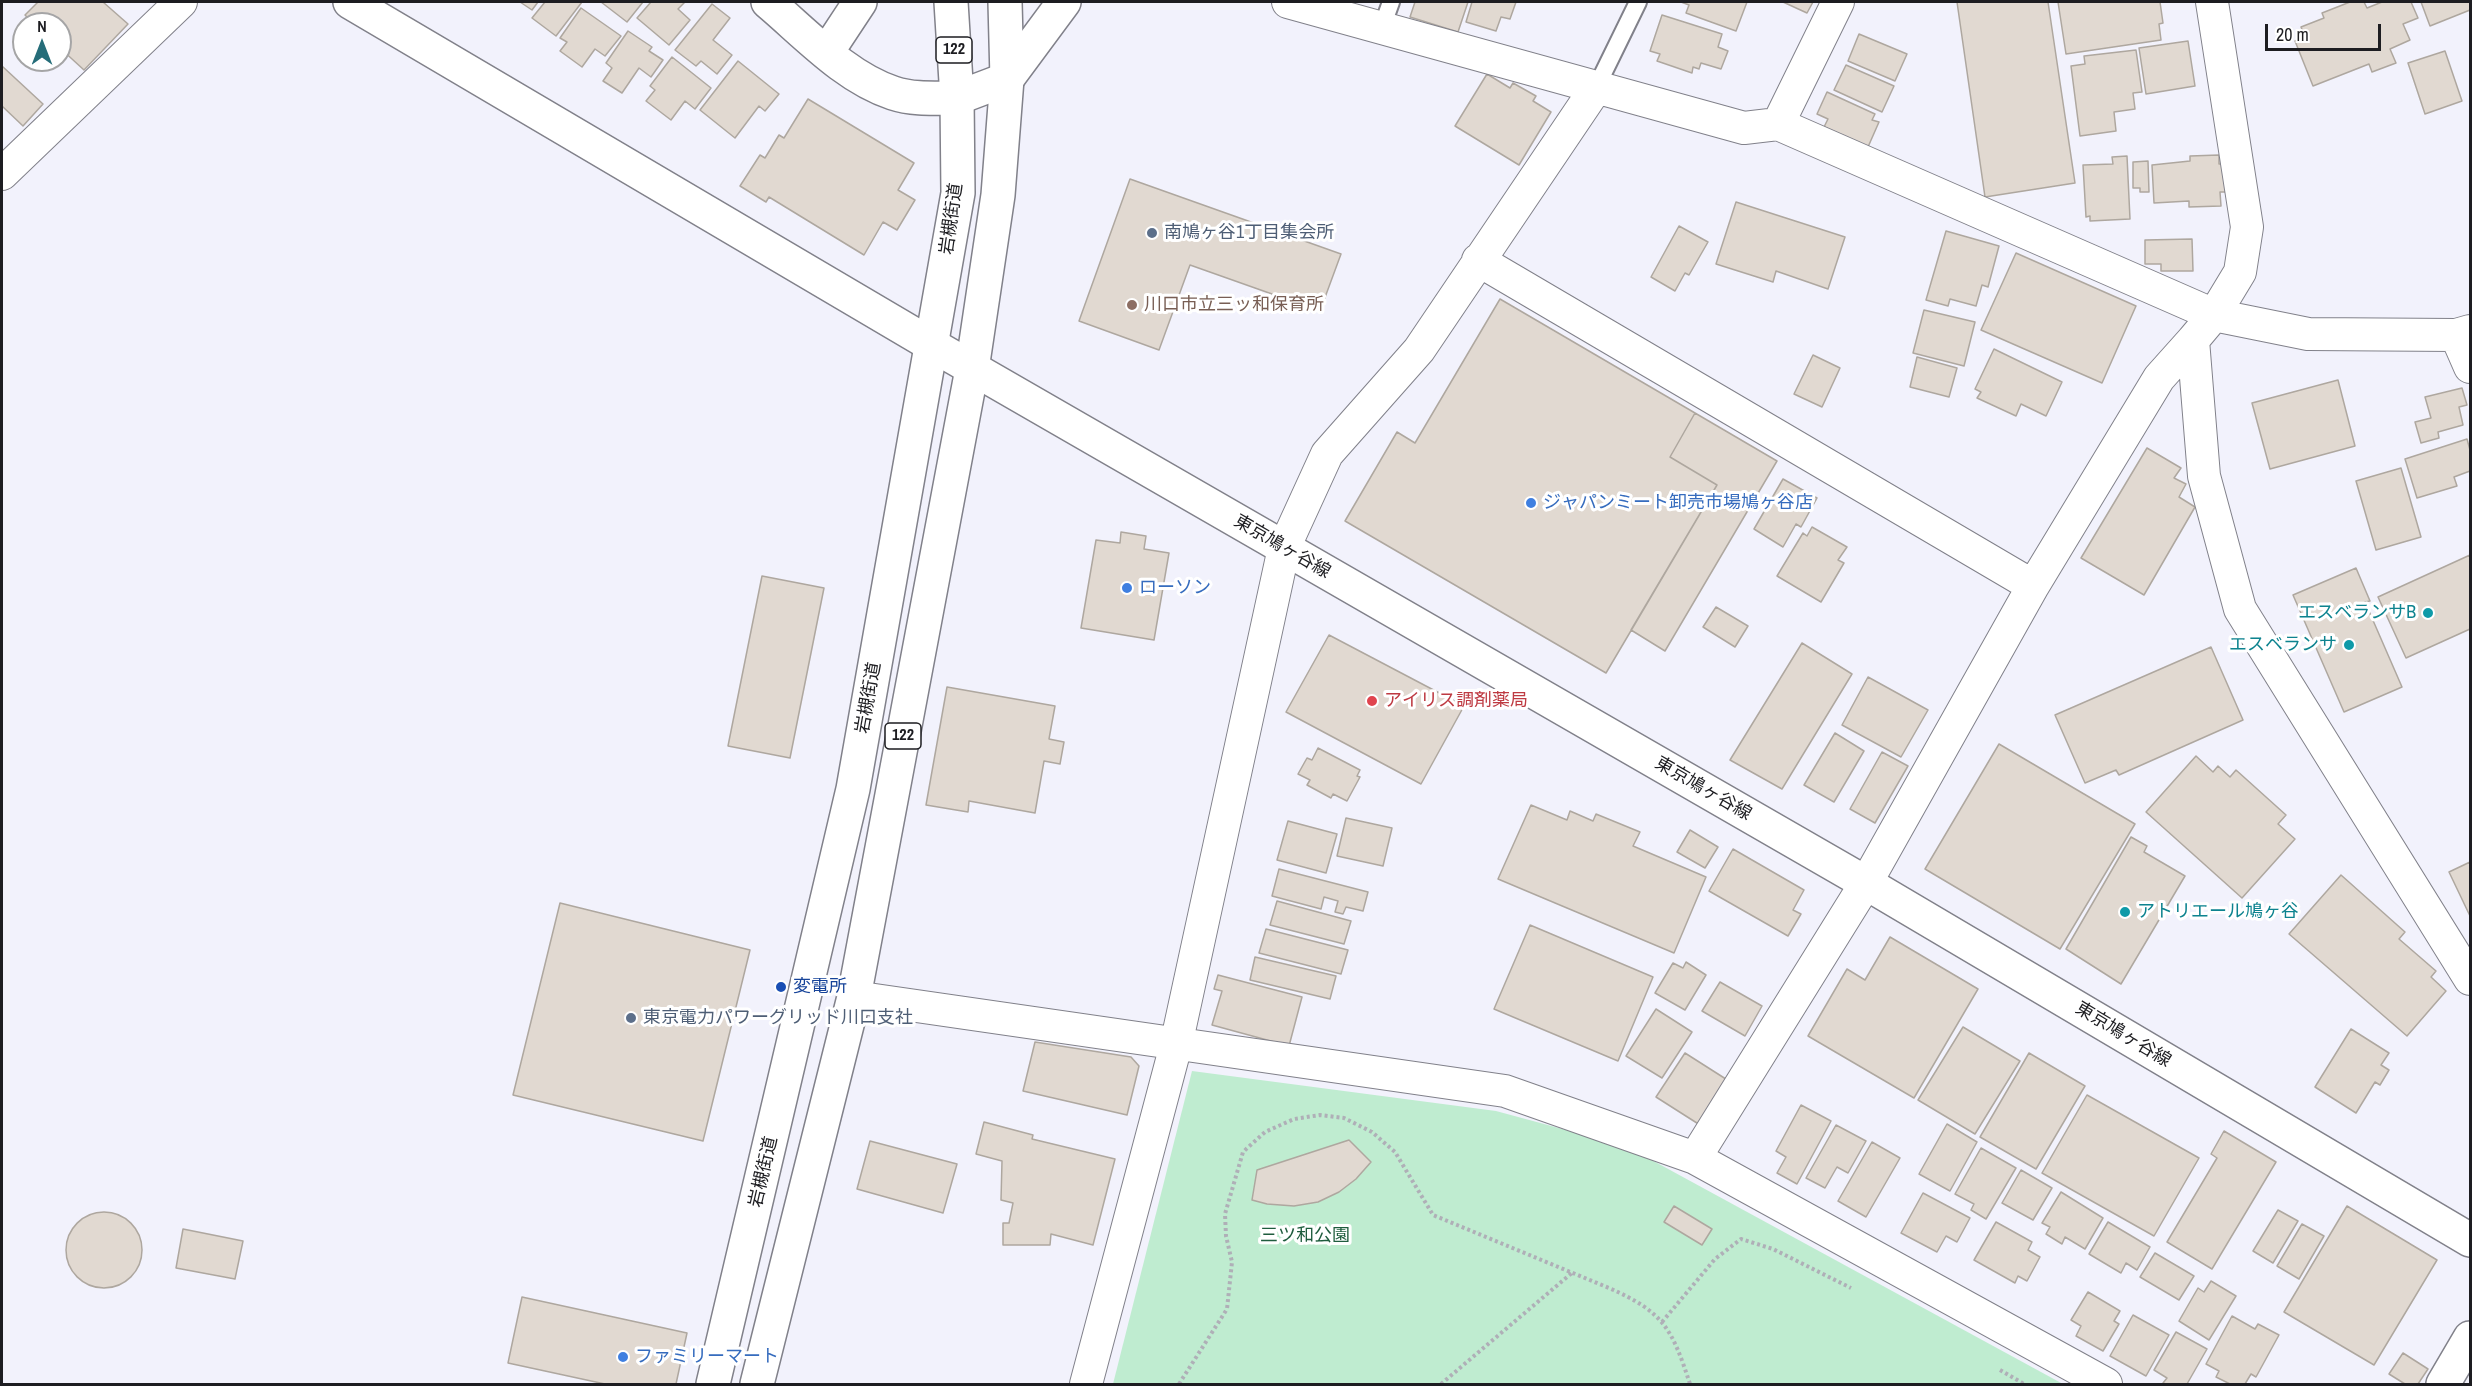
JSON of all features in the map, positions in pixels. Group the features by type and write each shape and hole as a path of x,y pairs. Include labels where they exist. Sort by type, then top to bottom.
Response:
{"main road":[{"name":"東京鳩ヶ谷線","path":"350,2 972,369 1866,883 2470,1240"},
{"path":"768,2 827,52 866,81 894,94 922,99 957,98 1007,79 1064,2"},
{"path":"827,52 860,2"},
{"name":"岩槻街道","path":"713,1384 853,789 932,345 958,193 957,98 951,2"},
{"name":"122","path":"757,1384 854,997 972,369 998,195 1007,79 1005,2"},
{"path":"2443,1384 2470,1338"}],"street":[{"path":"2,174 181,2"},
{"path":"1288,2 1387,14 1596,88 1744,128 1778,124 2214,315 2308,334 2463,333 2470,367"},
{"path":"1778,124 1838,2"},
{"path":"1695,1158 1866,883 2033,586 2159,378 2214,315 2240,272 2247,227 2212,2"},
{"path":"1086,1384 1176,1045 1284,548 1327,454 1419,350 1596,88"},
{"path":"1478,260 2033,586"},
{"path":"2193,340 2204,476 2240,609 2470,979"},
{"path":"854,997 1505,1091 1695,1158 2103,1384"}],"lane":[{"path":"1596,88 1638,2"}],"path":[{"path":"1179,1384 1227,1309 1232,1262 1226,1236 1225,1214 1243,1152 1265,1132 1294,1119 1320,1115 1344,1118 1372,1132 1395,1152 1433,1215 1573,1272 1638,1301 1652,1310 1662,1322 1680,1353 1690,1384"},
{"path":"1662,1322 1714,1259 1741,1239 1773,1249 1859,1292"},
{"path":"1441,1384 1573,1272"},
{"path":"1996,1367 2024,1384"}],"green space":[{"name":"三ツ和公園","path":"1192,1071 1496,1111 1592,1137 1648,1158 2063,1384 1113,1384"}],"building":[{"path":"38,2 103,2 128,24 84,70 72,59 72,12 28,12"},
{"path":"520,2 538,2 532,10"},
{"path":"545,2 582,2 556,36 532,18"},
{"path":"601,2 643,2 627,22"},
{"path":"651,2 685,2 678,9 690,20 669,45 637,18"},
{"path":"1415,2 1468,2 1458,32 1410,17"},
{"path":"1472,2 1516,2 1510,19 1501,17 1496,31 1466,22"},
{"path":"1681,2 1747,2 1736,31 1686,13 1689,5"},
{"path":"1783,2 1813,2 1807,13"},
{"path":"1957,2 2048,2 2075,183 1985,197"},
{"path":"2058,2 2160,2 2163,23 2159,24 2161,40 2066,54"},
{"path":"2350,2 2364,2 2367,8 2382,2 2411,2 2418,18 2403,24 2410,40 2390,49 2396,63 2372,72 2369,64 2313,86 2295,41 2305,37 2301,27 2324,18 2322,13"},
{"path":"2421,2 2470,2 2470,10 2430,26"},
{"path":"712,4 730,18 713,40 732,55 717,74 701,61 696,66 675,50"},
{"path":"581,8 621,36 605,56 595,49 582,67 560,51 567,42 560,38"},
{"path":"1662,15 1722,34 1718,47 1728,51 1721,69 1701,63 1699,69 1693,67 1692,73 1657,61 1660,54 1650,51"},
{"path":"628,31 652,47 649,51 663,60 651,77 639,68 622,93 603,81 612,68 606,63"},
{"path":"1859,34 1907,54 1895,81 1848,61"},
{"path":"2188,41 2195,86 2146,94 2139,48"},
{"path":"2136,50 2142,92 2133,93 2135,109 2114,112 2116,131 2080,136 2071,66 2085,64 2084,56"},
{"path":"2445,51 2462,101 2425,114 2408,63"},
{"path":"672,57 711,88 695,109 685,101 671,120 646,101 655,90 650,86"},
{"path":"738,61 779,94 765,111 759,106 735,138 700,110"},
{"path":"1846,65 1894,86 1882,112 1834,90"},
{"path":"2,66 43,104 23,126 2,106"},
{"path":"1487,74 1510,88 1513,83 1536,96 1533,101 1551,112 1519,165 1455,126"},
{"path":"1827,92 1875,114 1872,120 1879,122 1868,147 1824,127 1828,119 1817,114"},
{"path":"808,99 914,163 898,190 915,200 897,230 883,222 864,255 769,197 766,202 740,186 760,155 765,158 779,135 784,138"},
{"path":"2219,155 2219,164 2225,164 2226,192 2220,192 2221,206 2189,207 2189,201 2154,203 2152,165 2190,161 2190,156"},
{"path":"2127,156 2130,219 2090,221 2090,216 2086,217 2083,165 2113,164 2112,157"},
{"path":"2148,161 2149,192 2140,192 2140,188 2133,188 2133,162"},
{"path":"1130,179 1341,254 1320,311 1190,265 1159,350 1079,321"},
{"path":"1736,202 1845,237 1828,289 1776,271 1773,282 1716,264"},
{"path":"1679,226 1708,242 1689,275 1685,273 1675,291 1651,277"},
{"path":"1946,231 1999,246 1988,287 1982,285 1976,306 1950,299 1948,306 1926,300"},
{"path":"2192,239 2193,271 2161,271 2161,264 2145,264 2145,240"},
{"path":"2016,253 2136,306 2102,383 1981,330"},
{"name":"ジャパンミート卸売市場鳩ヶ谷店","path":"1500,299 1695,413 1670,457 1717,485 1606,673 1345,521 1397,432 1415,443"},
{"path":"1924,310 1975,322 1964,366 1913,353"},
{"path":"1994,349 2062,382 2046,416 2021,404 2016,416 1977,398 1981,392 1975,389"},
{"path":"1813,355 1840,368 1822,407 1794,394"},
{"path":"1917,357 1957,368 1949,397 1910,387"},
{"path":"2338,380 2355,446 2270,469 2252,403"},
{"path":"2462,388 2467,405 2459,407 2463,425 2438,432 2439,438 2421,443 2415,422 2431,418 2425,397"},
{"path":"1695,413 1777,461 1665,651 1631,630 1717,485 1670,457"},
{"path":"2467,439 2470,450 2470,471 2454,477 2457,486 2417,498 2405,459"},
{"path":"2147,448 2181,468 2174,478 2186,484 2179,497 2195,507 2144,595 2081,558"},
{"path":"2401,468 2421,537 2376,550 2356,481"},
{"path":"1783,479 1817,498 1801,527 1796,524 1783,547 1754,529"},
{"path":"1812,527 1847,547 1838,560 1844,563 1821,602 1777,576 1803,533 1807,536"},
{"path":"1121,532 1146,536 1144,549 1169,553 1154,640 1081,628 1096,540 1120,543"},
{"name":"エスベランサB","path":"2470,555 2470,629 2406,658 2378,597"},
{"name":"エスベランサ","path":"2356,568 2370,601 2365,602 2402,687 2344,712 2293,595"},
{"path":"762,576 824,588 790,758 728,746"},
{"path":"1716,607 1748,626 1735,647 1703,627"},
{"path":"1329,635 1464,706 1421,784 1286,712"},
{"path":"1802,643 1852,674 1782,789 1730,760"},
{"path":"2211,647 2243,720 2119,775 2116,770 2085,783 2055,715"},
{"path":"1868,677 1928,710 1901,757 1842,725"},
{"path":"947,687 1055,706 1049,739 1064,742 1060,764 1044,761 1035,813 969,801 968,812 926,805"},
{"path":"1835,733 1864,751 1834,802 1804,785"},
{"path":"1999,744 2135,824 2060,949 1925,869"},
{"path":"1318,748 1360,770 1357,776 1360,777 1347,801 1333,794 1331,798 1307,785 1310,780 1298,774 1307,758 1312,760"},
{"path":"1882,752 1908,766 1875,823 1850,809"},
{"path":"2196,756 2213,772 2218,766 2230,777 2236,770 2286,815 2278,824 2295,839 2242,898 2146,812"},
{"path":"1531,805 1567,820 1570,811 1593,821 1596,814 1640,832 1633,846 1706,877 1674,953 1498,879"},
{"path":"1346,818 1392,828 1383,866 1337,856"},
{"path":"1288,821 1337,834 1326,873 1277,860"},
{"path":"1690,830 1718,847 1705,868 1677,852"},
{"name":"アトリエール鳩ヶ谷","path":"2131,837 2147,846 2144,852 2185,876 2121,984 2066,949"},
{"path":"1733,849 1804,890 1793,910 1801,914 1788,936 1709,891"},
{"path":"2470,862 2470,916 2449,872"},
{"path":"1279,869 1368,892 1363,911 1346,907 1343,914 1335,912 1338,901 1324,897 1321,909 1272,896"},
{"path":"2341,875 2405,932 2399,939 2436,971 2431,977 2446,991 2407,1036 2289,934"},
{"path":"1277,901 1351,921 1344,944 1270,925"},
{"path":"560,903 750,950 703,1141 513,1095"},
{"path":"1530,925 1653,977 1618,1061 1494,1009"},
{"path":"1266,929 1348,950 1341,974 1259,953"},
{"path":"1890,937 1978,989 1914,1098 1808,1036 1847,969 1865,980"},
{"path":"1255,957 1336,976 1330,999 1250,980"},
{"path":"1686,962 1706,975 1685,1010 1655,993 1673,963 1683,968"},
{"path":"1218,975 1302,997 1289,1046 1212,1025 1222,991 1214,989"},
{"path":"1720,982 1762,1006 1745,1036 1702,1011"},
{"path":"1656,1009 1692,1032 1662,1078 1626,1056"},
{"path":"1963,1027 2020,1061 1975,1134 1918,1100"},
{"path":"2351,1029 2389,1053 2381,1065 2389,1070 2380,1085 2375,1082 2356,1113 2315,1087"},
{"path":"1035,1042 1131,1057 1139,1066 1127,1115 1023,1091"},
{"path":"1685,1053 1729,1081 1700,1125 1656,1097"},
{"path":"2029,1053 2085,1086 2036,1169 1980,1137"},
{"path":"2087,1095 2199,1158 2154,1236 2042,1173"},
{"path":"1801,1105 1831,1121 1797,1184 1777,1173 1786,1157 1776,1151"},
{"path":"984,1122 1033,1135 1032,1139 1115,1159 1093,1245 1051,1234 1050,1245 1003,1245 1003,1223 1009,1223 1013,1203 1001,1200 1002,1161 976,1154"},
{"path":"1947,1124 1977,1142 1950,1191 1919,1174"},
{"path":"1836,1125 1866,1141 1848,1173 1837,1167 1825,1188 1806,1178"},
{"path":"2224,1131 2276,1162 2212,1269 2167,1242 2217,1158 2211,1154"},
{"path":"1349,1140 1371,1162 1356,1179 1339,1192 1318,1202 1294,1206 1267,1204 1252,1200 1257,1170"},
{"path":"870,1141 957,1164 943,1213 857,1189"},
{"path":"1872,1142 1900,1158 1866,1217 1838,1201"},
{"path":"1981,1148 2016,1168 1986,1219 1971,1210 1974,1204 1955,1194"},
{"path":"2021,1170 2052,1188 2033,1220 2002,1203"},
{"path":"2061,1192 2103,1218 2085,1249 2065,1237 2062,1244 2046,1234 2050,1227 2042,1223"},
{"path":"1923,1193 1970,1218 1957,1242 1946,1236 1937,1252 1901,1233"},
{"path":"1674,1206 1712,1229 1702,1245 1664,1222"},
{"path":"2347,1206 2437,1260 2374,1365 2284,1312"},
{"path":"2278,1210 2298,1221 2273,1263 2253,1251"},
{"path":"104,1212 118,1215 131,1223 139,1236 142,1250 139,1264 131,1277 118,1285 104,1288 90,1285 77,1277 69,1264 66,1250 69,1236 77,1223 90,1215"},
{"path":"1996,1222 2032,1242 2028,1250 2040,1257 2027,1281 2018,1276 2015,1283 1974,1260"},
{"path":"2108,1222 2150,1247 2137,1270 2126,1263 2121,1273 2089,1254"},
{"path":"2302,1224 2324,1236 2299,1279 2277,1266"},
{"path":"183,1229 243,1241 235,1279 176,1268"},
{"path":"2155,1253 2194,1276 2179,1300 2140,1277"},
{"path":"2211,1281 2236,1296 2209,1340 2179,1321 2198,1288 2204,1292"},
{"path":"2088,1292 2120,1311 2114,1321 2119,1324 2103,1351 2076,1336 2081,1326 2071,1320"},
{"path":"522,1297 687,1333 676,1384 605,1384 508,1363"},
{"path":"2133,1315 2169,1335 2146,1376 2110,1356"},
{"path":"2232,1316 2255,1329 2258,1324 2279,1335 2256,1377 2251,1374 2245,1384 2230,1384 2216,1377 2219,1371 2206,1364"},
{"path":"2176,1332 2207,1349 2187,1384 2165,1384 2163,1383 2167,1378 2154,1370"},
{"path":"2403,1353 2428,1369 2418,1384 2405,1384 2389,1374"}],"place":[{"name":"南鳩ヶ谷1丁目集会所","path":"1152,233"},
{"name":"川口市立三ッ和保育所","path":"1132,305"},
{"name":"ジャパンミート卸売市場鳩ヶ谷店","path":"1531,503"},
{"name":"ローソン","path":"1127,588"},
{"name":"エスベランサB","path":"2428,613"},
{"name":"エスベランサ","path":"2349,645"},
{"name":"アイリス調剤薬局","path":"1372,701"},
{"name":"アトリエール鳩ヶ谷","path":"2125,912"},
{"name":"変電所","path":"781,987"},
{"name":"東京電力パワーグリッド川口支社","path":"631,1018"},
{"name":"ファミリーマート","path":"623,1357"}]}
